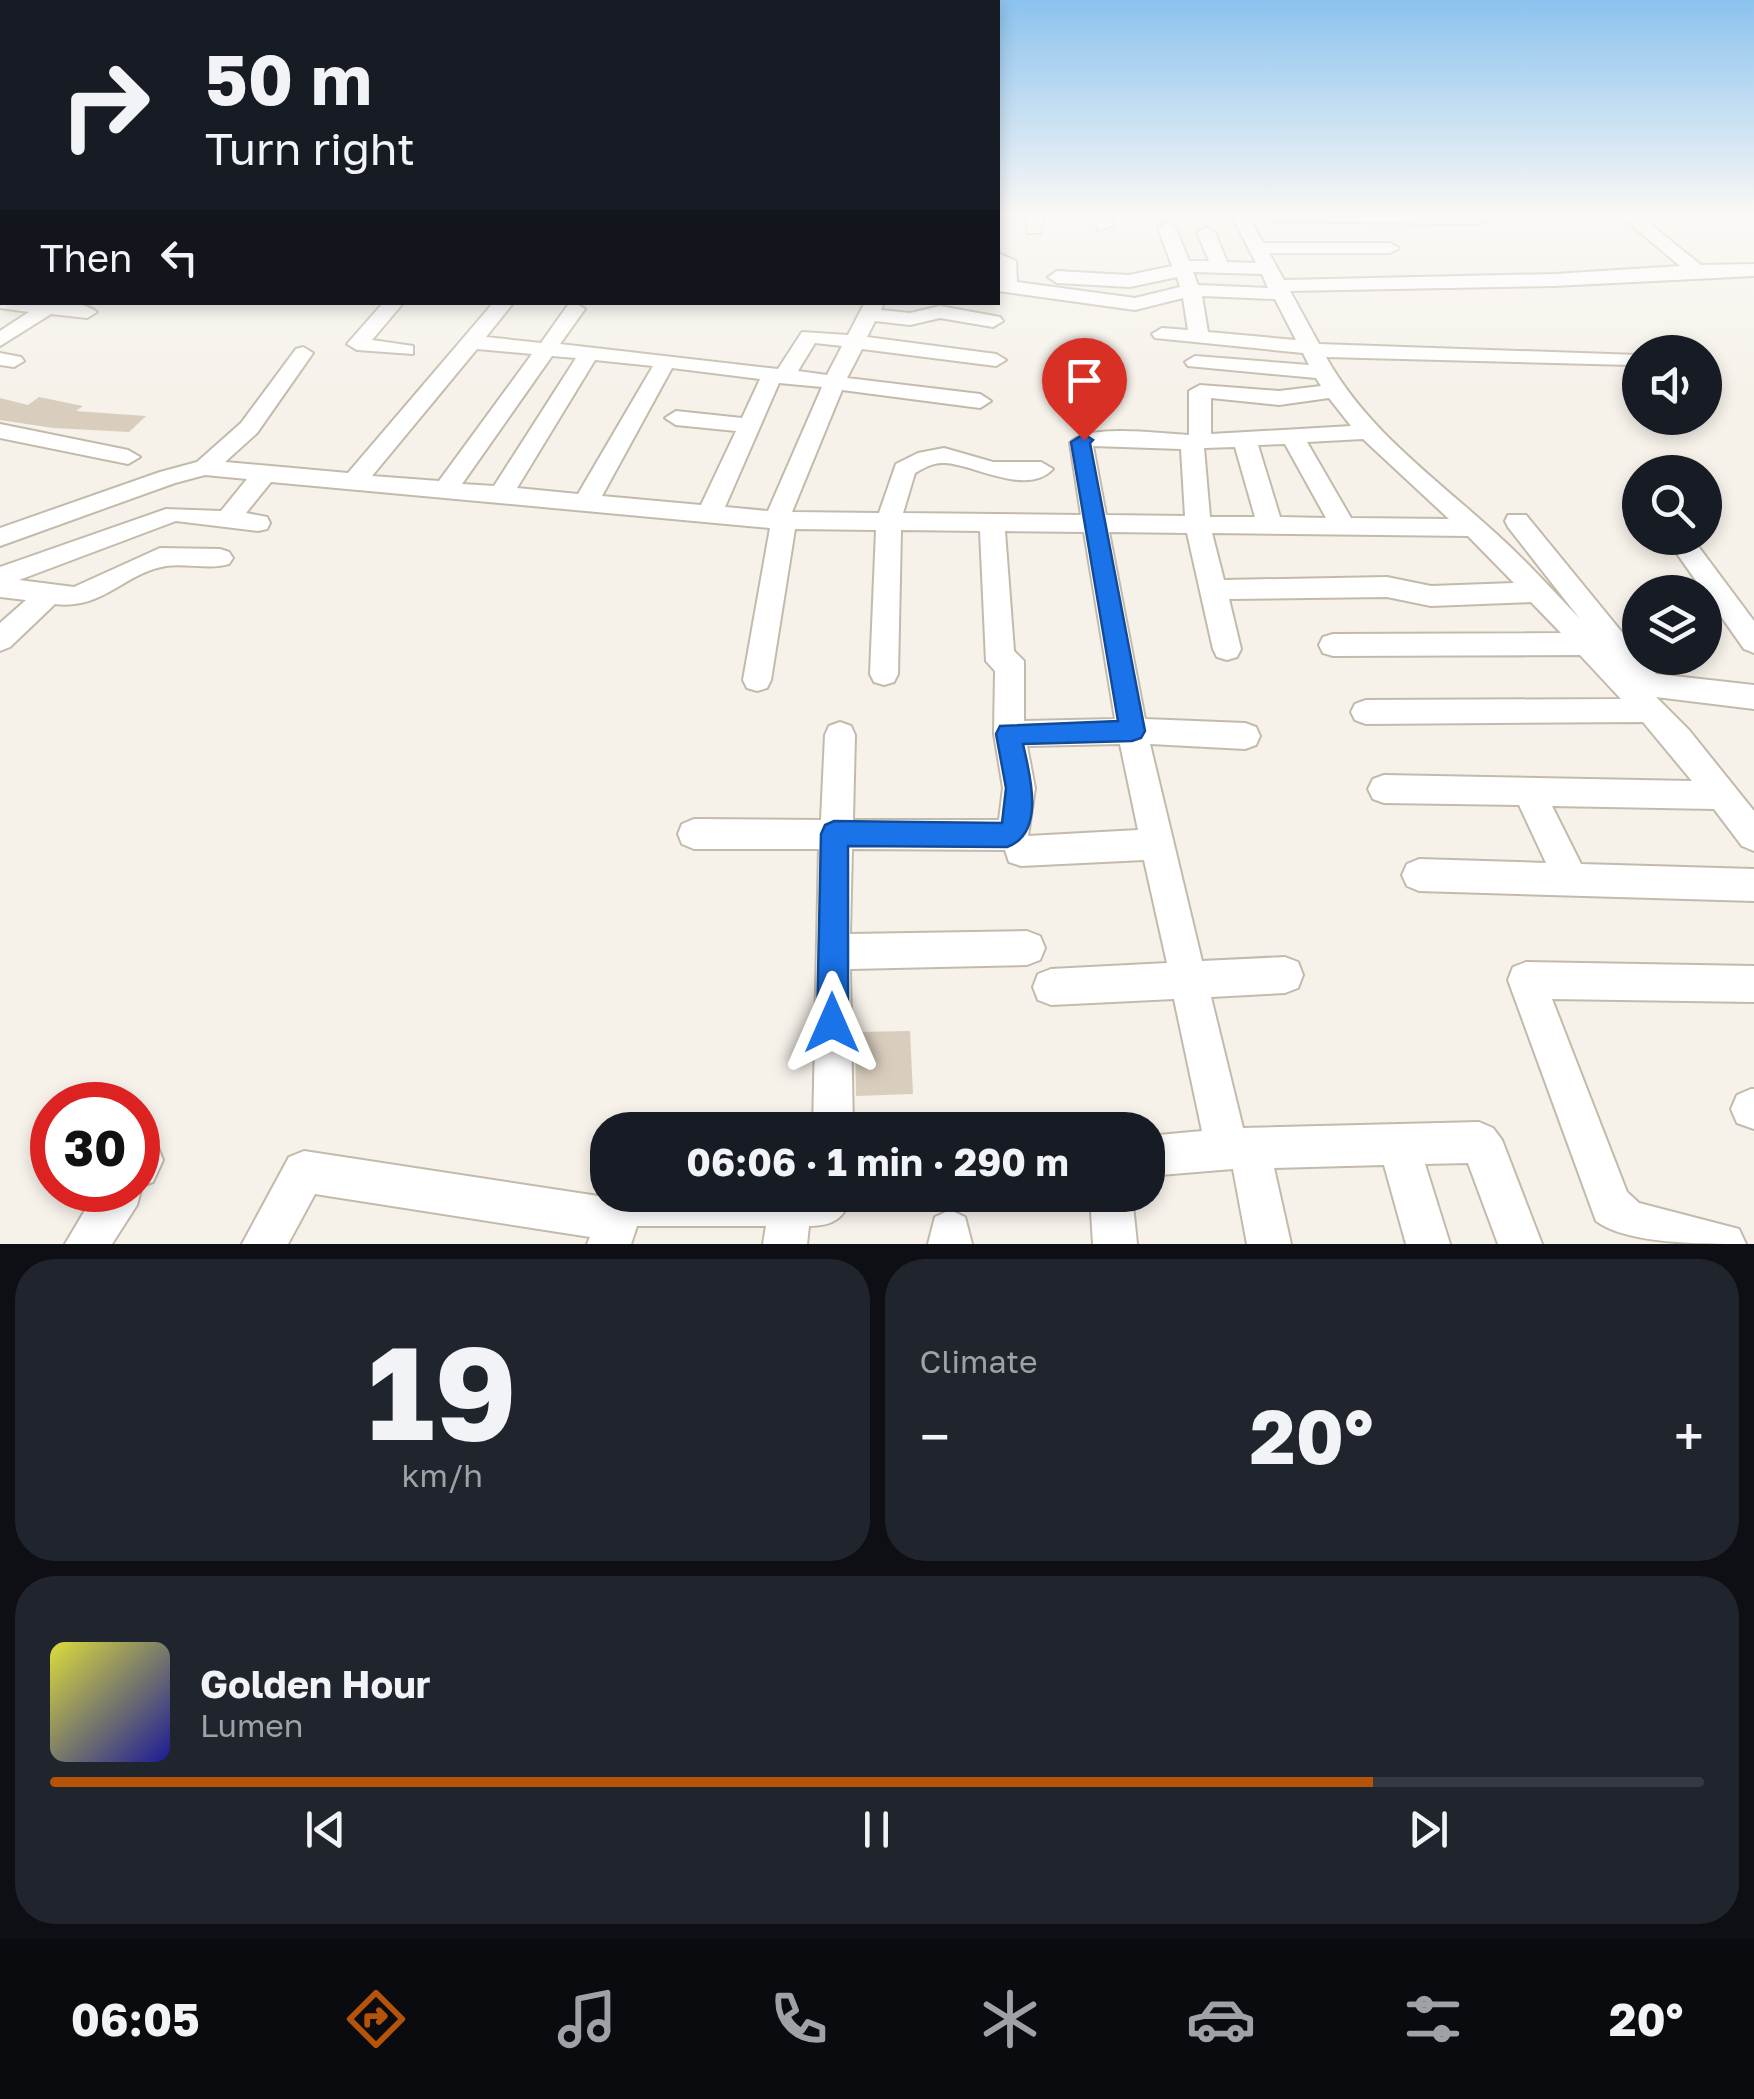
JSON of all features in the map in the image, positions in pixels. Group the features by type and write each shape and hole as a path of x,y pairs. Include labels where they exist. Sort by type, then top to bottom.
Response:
{"street":[{"path":"1010,286 1135,304 1193,274"},
{"path":"1186,276 1269,274"},
{"path":"1271,274 1319,365 1368,432 1474,528 1586,644 1640,692"},
{"path":"1274,274 1554,280 1638,274"},
{"path":"1186,276 1199,337"},
{"path":"20,305 87,312"},
{"path":"392,305 357,344 406,350"},
{"path":"354,482 503,305"},
{"path":"0,340 47,308"},
{"path":"757,680 780,520 834,383 872,308 910,320 941,308 993,321"},
{"path":"446,489 574,309"},
{"path":"1162,334 1199,337 1319,365"},
{"path":"710,513 749,426 806,336 996,360"},
{"path":"472,342 666,360 980,401"},
{"path":"205,468 249,428 303,353"},
{"path":"501,494 589,354"},
{"path":"1196,362 1319,365 1622,359"},
{"path":"586,502 666,360"},
{"path":"1227,650 1198,526 1196,442 1200,390 1273,398 1319,365"},
{"path":"676,418 749,426"},
{"path":"0,431 128,457"},
{"path":"1269,1244 1190,981 1132,731 1081,442 1196,442 1368,432"},
{"path":"1293,437 1344,527"},
{"path":"1246,440 1270,526"},
{"path":"884,674 889,520 904,469 939,454 974,460 991,469 1041,469"},
{"path":"0,538 168,477 205,468 780,520 1474,528"},
{"path":"226,520 265,472"},
{"path":"0,577 174,516 258,522"},
{"path":"1517,520 1640,692 1754,836"},
{"path":"694,834 1007,835 1015,828 1019,788 1009,734 992,524"},
{"path":"1690,555 1754,642"},
{"path":"0,587 77,597 160,558 220,558"},
{"path":"1211,590 1388,588 1431,596 1538,592"},
{"path":"0,640 50,593"},
{"path":"1333,645 1586,644"},
{"path":"1366,712 1488,714 1640,692 1754,697"},
{"path":"1009,734 1132,731 1245,736"},
{"path":"833,1112 834,834 840,735"},
{"path":"1384,789 1722,796"},
{"path":"1530,794 1571,880"},
{"path":"1021,851 1159,844"},
{"path":"1420,875 1754,885"},
{"path":"832,952 1027,948"},
{"path":"1052,987 1285,975"},
{"path":"1724,1244 1682,1241 1628,1223 1612,1206 1526,980 1754,984"},
{"path":"1398,1142 1428,1244"},
{"path":"1165,1154 1238,1148 1478,1142 1488,1156 1520,1244"},
{"path":"264,1244 304,1172 613,1232 622,1208 630,1205 788,1224 812,1212"},
{"path":"87,1244 108,1212"},
{"path":"1112,1212 1115,1244"}],"building":[{"path":"39,397 83,406 76,411 146,416 129,432 53,428 0,420 0,398 28,405"},
{"path":"910,1031 913,1094 856,1096 855,1032"}],"route":[{"path":"832,1023 834,834 1007,835 1015,828 1019,788 1009,734 1132,731 1093,526 1081,442 1084,440"}]}
